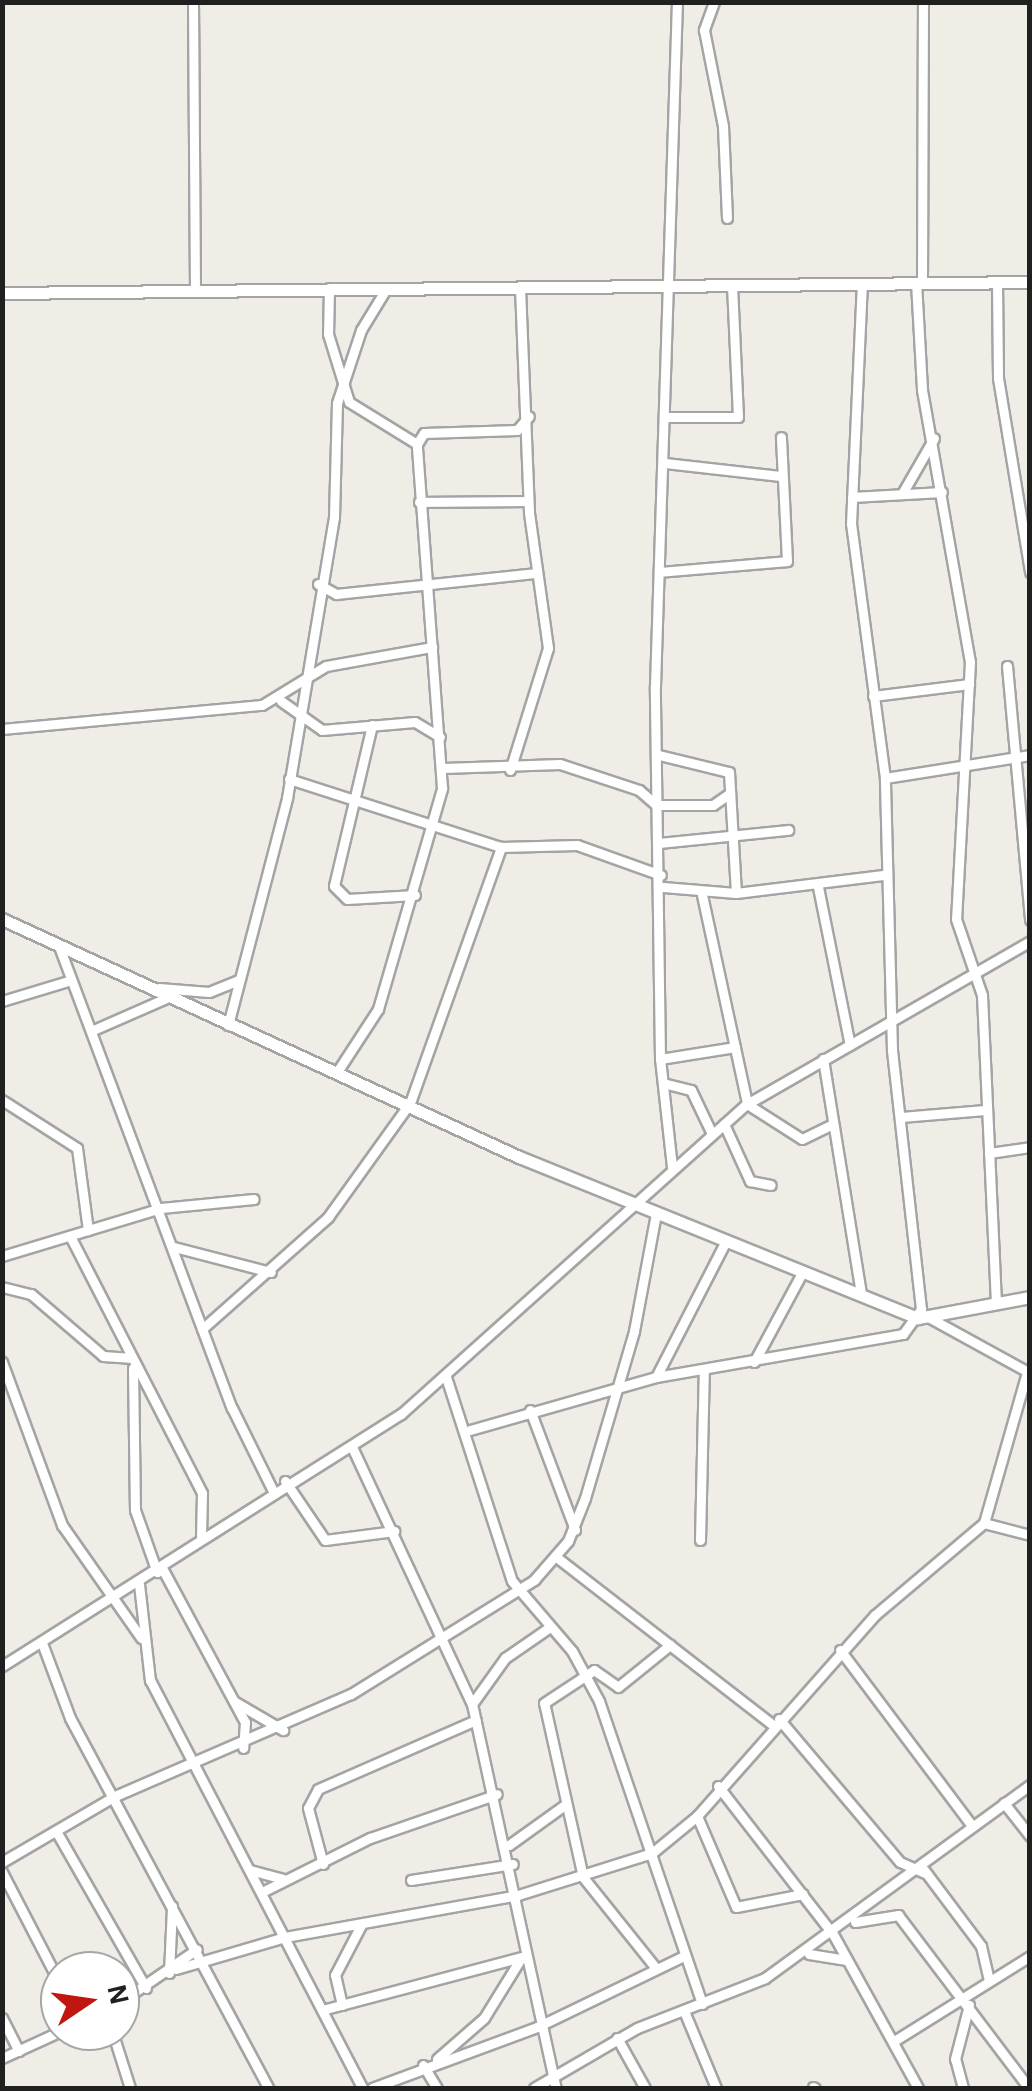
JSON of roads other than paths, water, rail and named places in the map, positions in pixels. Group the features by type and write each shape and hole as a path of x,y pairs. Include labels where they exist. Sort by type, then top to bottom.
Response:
{"street":[{"path":"194,2 196,290"},
{"path":"672,1167 660,1058 662,887 656,805 659,572 672,284 678,2"},
{"path":"714,2 704,30 723,126 728,218"},
{"path":"923,2 919,282 934,438 969,684 960,766 956,920 974,976 989,1152 996,1303"},
{"path":"997,282 998,378 1030,572"},
{"path":"2,293 1030,282"},
{"path":"862,284 852,497 884,778 883,875 892,1050 922,1260 924,1318"},
{"path":"667,417 738,417 732,285"},
{"path":"510,770 548,648 528,501 529,416 520,286"},
{"path":"228,1026 287,798 318,584 336,504 341,386 328,288"},
{"path":"341,386 386,289"},
{"path":"341,386 366,418 417,444"},
{"path":"337,1072 378,1009 436,824 443,768 417,444 424,433 517,430 529,416"},
{"path":"659,572 784,564 782,437"},
{"path":"903,492 934,438"},
{"path":"665,464 780,476"},
{"path":"1015,484 1030,484"},
{"path":"852,497 942,492"},
{"path":"419,502 528,501"},
{"path":"318,584 336,594 537,573"},
{"path":"2,729 282,701 333,663 432,647"},
{"path":"1007,666 1030,920"},
{"path":"873,696 969,684"},
{"path":"282,701 322,730 415,722 440,737"},
{"path":"372,725 358,804 334,886 347,898 415,895"},
{"path":"659,755 671,763 724,768 730,793 736,894"},
{"path":"884,778 1015,761 1030,755"},
{"path":"639,790 671,763"},
{"path":"443,768 510,770 560,764 639,790 656,805 713,805 730,793"},
{"path":"289,780 308,792 436,824 506,848 577,844 661,875"},
{"path":"287,798 308,792"},
{"path":"659,843 788,830"},
{"path":"202,1329 271,1272 328,1216 410,1104 506,848"},
{"path":"662,887 736,894 818,887 883,875"},
{"path":"818,887 850,1045"},
{"path":"707,894 748,1104 802,1139 830,1125"},
{"path":"2,919 228,1026 632,1203 924,1318 1028,1373 984,1522 840,1650 718,1786 697,1816 652,1853 518,1895 285,1938 206,1966 173,1971"},
{"path":"2,1666 139,1584 272,1488 352,1446 446,1377 632,1203 748,1104 1030,940"},
{"path":"60,949 68,981 161,1208 202,1329 272,1488"},
{"path":"968,964 988,967"},
{"path":"146,985 209,992 239,980"},
{"path":"2,1001 68,981"},
{"path":"90,1030 166,998"},
{"path":"847,1024 892,1050"},
{"path":"660,1058 735,1048"},
{"path":"823,1059 830,1125 861,1294"},
{"path":"663,1083 691,1090 711,1132"},
{"path":"2,1100 77,1148 88,1230"},
{"path":"901,1117 985,1110"},
{"path":"724,1124 750,1181 771,1185"},
{"path":"671,1144 690,1151"},
{"path":"989,1152 1030,1146"},
{"path":"2,1256 161,1208 254,1199"},
{"path":"2,1862 115,1796 283,1730 446,1640 519,1593 575,1530 621,1385 656,1213"},
{"path":"70,1236 131,1363 202,1493 201,1536"},
{"path":"656,1377 726,1240"},
{"path":"174,1247 271,1272"},
{"path":"754,1362 803,1271"},
{"path":"2,1287 30,1294 104,1356 131,1363"},
{"path":"470,1430 621,1385 902,1334 924,1318 1030,1297"},
{"path":"2,1362 62,1526 110,1600 142,1640"},
{"path":"131,1363 135,1510 160,1570 235,1702 248,1731 243,1748"},
{"path":"700,1540 704,1369"},
{"path":"446,1377 470,1430 519,1593 588,1673 702,2004"},
{"path":"530,1410 575,1530"},
{"path":"352,1446 446,1640 472,1704 510,1845 537,2028 555,2084"},
{"path":"285,1481 325,1540 394,1532"},
{"path":"990,1509 998,1522"},
{"path":"984,1522 998,1522 1030,1535"},
{"path":"555,1556 776,1722 910,1870"},
{"path":"139,1584 142,1640 150,1680 362,2088"},
{"path":"472,1704 506,1658 550,1626"},
{"path":"42,1643 115,1796 268,2088"},
{"path":"588,1673 616,1688 670,1645"},
{"path":"840,1650 970,1823"},
{"path":"588,1673 544,1704 577,1857 583,1876 655,1966"},
{"path":"235,1702 283,1730"},
{"path":"323,1864 308,1808 318,1789 476,1720"},
{"path":"534,2088 555,2084 617,2038 702,2004 802,1955 852,1922 910,1870 923,1868 970,1823 1030,1785"},
{"path":"718,1786 833,1934 918,2088"},
{"path":"262,1892 283,1879 497,1794"},
{"path":"708,1800 736,1808"},
{"path":"1004,1803 1030,1836"},
{"path":"510,1845 566,1804"},
{"path":"697,1816 736,1907 804,1894"},
{"path":"56,1831 146,1988"},
{"path":"562,1881 577,1857"},
{"path":"411,1880 513,1864"},
{"path":"923,1868 981,1946 989,1981"},
{"path":"250,1870 283,1879"},
{"path":"2,1872 43,1951"},
{"path":"172,1905 173,1971"},
{"path":"852,1922 898,1916 1029,2088"},
{"path":"342,2005 335,1976 362,1925"},
{"path":"140,1991 173,1971 197,1949"},
{"path":"802,1955 848,1960"},
{"path":"322,2010 524,1956"},
{"path":"437,2059 484,2018 524,1956"},
{"path":"372,2088 437,2059 537,2028 548,2017 684,1956"},
{"path":"894,2041 966,2001 989,1981 1029,1958"},
{"path":"963,2088 955,2059 966,2001"},
{"path":"536,2009 548,2017"},
{"path":"684,2011 716,2088"},
{"path":"2,2018 18,2051"},
{"path":"617,2038 645,2088"},
{"path":"2,2058 40,2041"},
{"path":"118,2051 130,2088"},
{"path":"423,2065 437,2088"}]}
